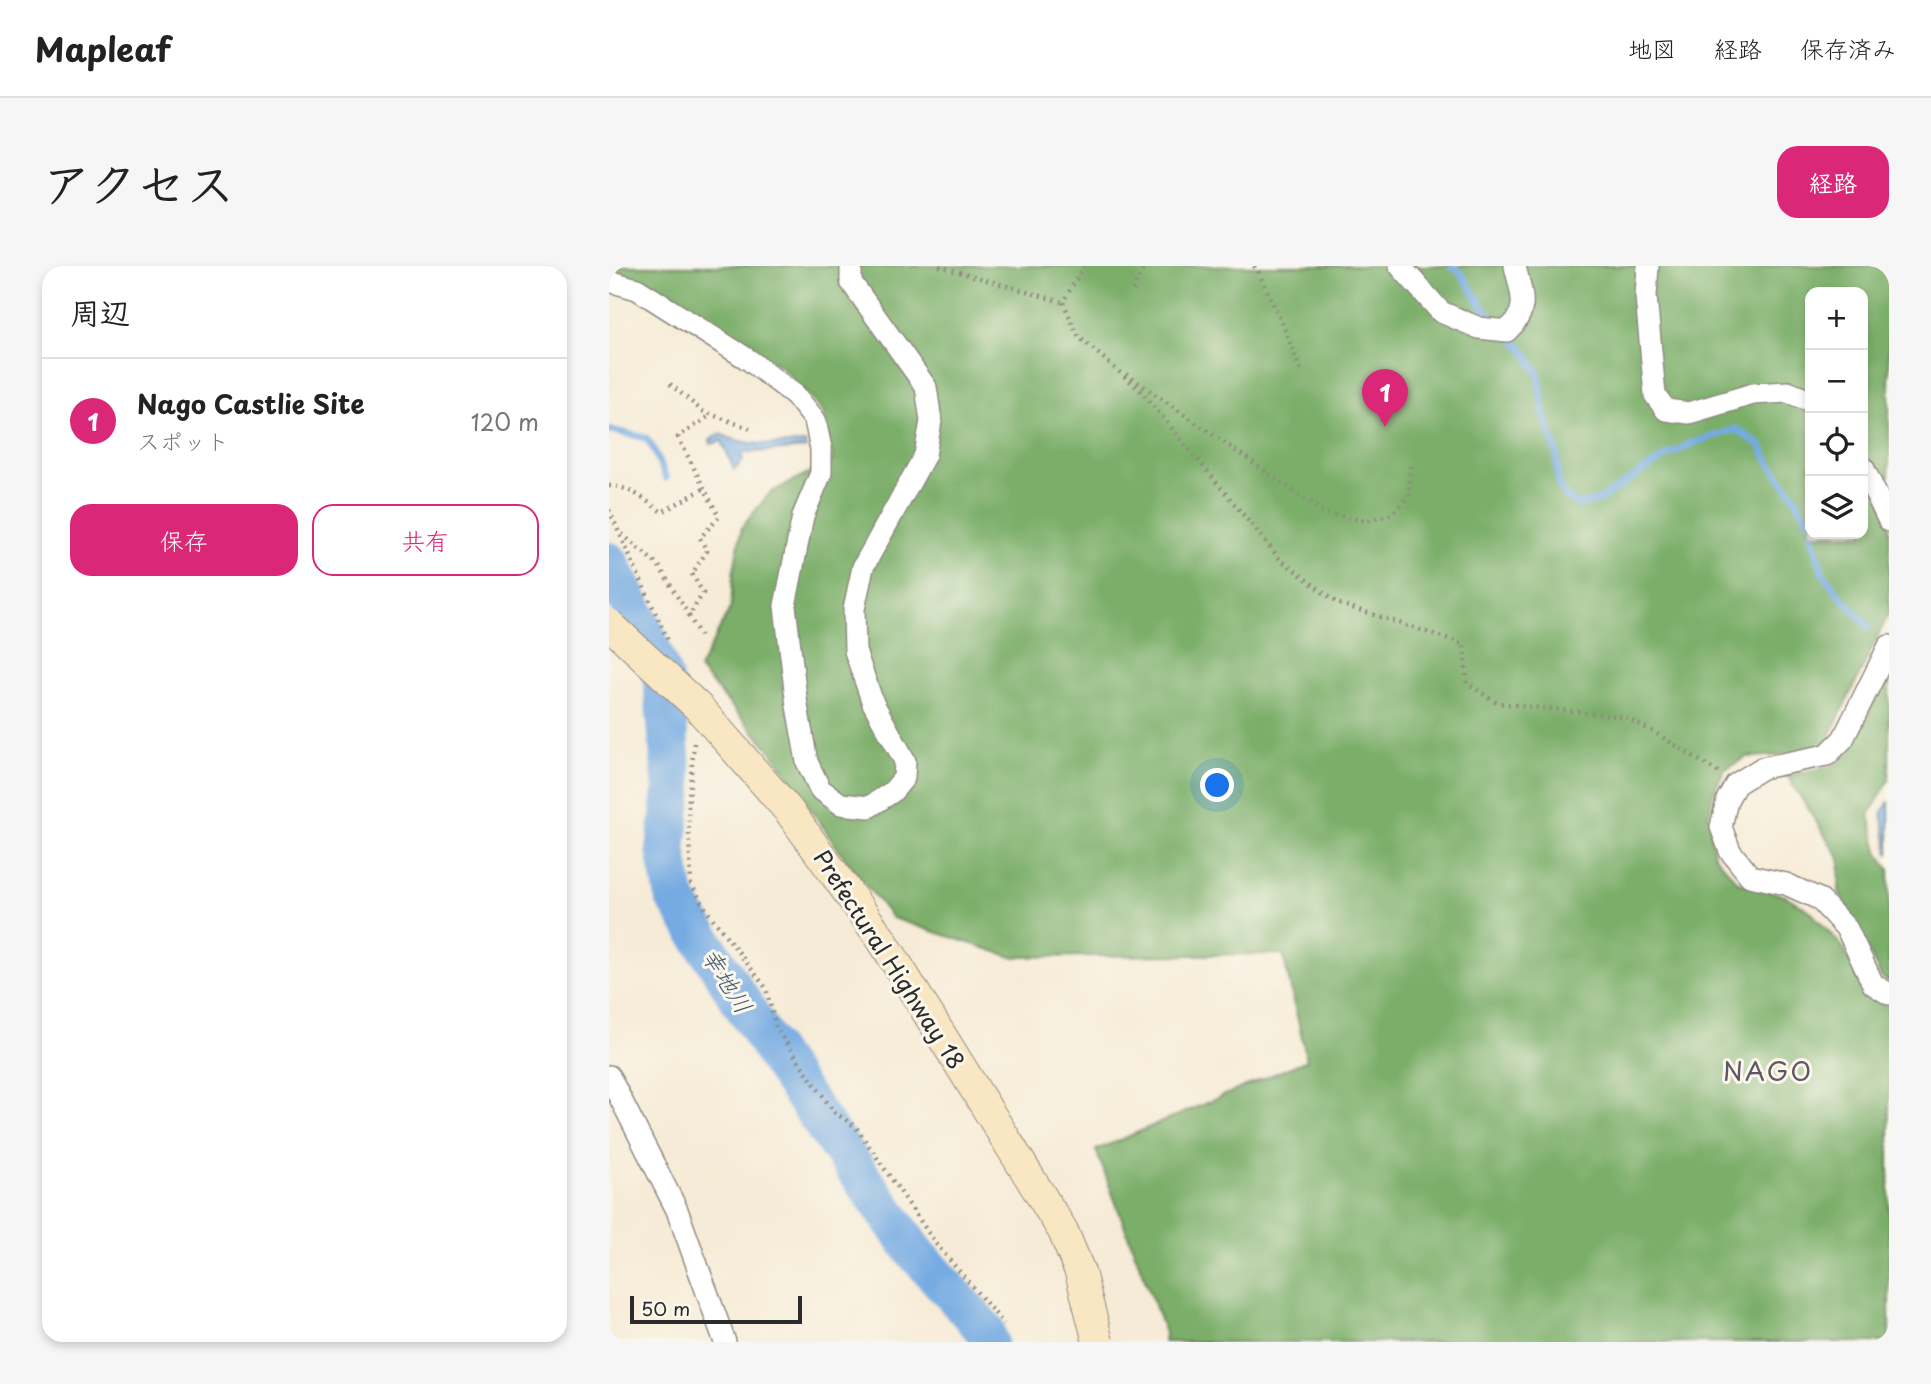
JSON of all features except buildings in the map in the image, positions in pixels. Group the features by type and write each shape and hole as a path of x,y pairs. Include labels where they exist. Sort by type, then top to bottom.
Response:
{"main road":[{"name":"Prefectural Highway 18","path":"609,624 698,707 763,779 882,940 1063,1231 1080,1272 1098,1342"}],"street":[{"path":"609,281 637,289 749,360 795,395 815,420 821,449 821,473 803,516 785,607 797,706 807,762 820,789 841,804 869,807 892,792 904,778 905,761 873,703 855,652 854,609 863,567 926,455 931,421 926,387 851,282 851,266"},
{"path":"1400,266 1441,312 1479,328 1507,331 1517,321 1524,306 1515,266"},
{"path":"1648,266 1646,296 1655,395 1666,410 1689,412 1764,393 1788,392 1805,399"},
{"path":"1867,476 1889,521"},
{"path":"1889,646 1843,739 1827,755 1762,768 1736,784 1727,800 1721,827 1730,850 1750,876 1786,884 1819,899 1847,929 1873,984 1889,995"},
{"path":"609,1076 677,1210 725,1342"}],"path":[{"path":"939,266 1063,302"},
{"path":"1063,302 1084,266"},
{"path":"1133,291 1144,266"},
{"path":"1254,266 1283,325 1301,371"},
{"path":"1063,302 1078,336 1114,365 1325,513 1366,522 1392,514 1409,495 1411,463"},
{"path":"1114,365 1140,390 1280,559 1337,603 1464,644 1467,683 1497,703 1624,718 1654,732 1736,784"},
{"path":"670,384 702,411 754,430"},
{"path":"689,615 703,593 692,574 707,551 700,538 719,517 678,437 711,415"},
{"path":"609,486 631,491 662,512 705,488"},
{"path":"609,510 671,648"},
{"path":"619,531 659,566 702,639"},
{"path":"692,735 694,747 688,808 691,884 706,911 766,988 776,1027 834,1112 856,1127 936,1244 1005,1324"}],"green space":[{"path":"609,266 1889,266 1889,613 1825,746 1789,755 1747,757 1724,770 1713,794 1709,815 1714,855 1738,882 1785,896 1809,910 1843,947 1862,987 1889,1006 1889,1342 1164,1342 1165,1333 1096,1150 1307,1060 1283,954 1012,957 892,918 841,853 771,751 699,669 731,607 733,575 742,527 770,493 833,460 823,412 784,369 668,293"},
{"path":"1889,670 1889,780 1869,815 1879,854 1889,869 1889,982 1881,977 1839,891 1840,859 1787,776 1835,765 1852,747"}],"water":[{"path":"720,434 751,443 805,443 807,448 742,453 743,461 734,470 722,441 711,444 710,440"},
{"path":"1889,801 1889,855 1882,814"}],"waterway":[{"path":"1452,266 1461,273 1484,309 1500,325"},
{"path":"1509,333 1539,374 1543,410 1557,454 1558,484 1566,497 1578,505 1598,501 1666,456 1695,442 1736,429 1760,445 1805,515"},
{"path":"611,430 646,438 666,478"},
{"path":"1813,539 1822,571 1868,626"},
{"name":"幸地川","path":"609,562 647,638 663,679 673,790 666,850 675,897 777,1058 828,1131 915,1252 985,1330 988,1342"}],"place":[{"name":"Nago Castlie Site","path":"1385,427"}],"district":[{"name":"NAGO","path":"1768,1070"}]}
